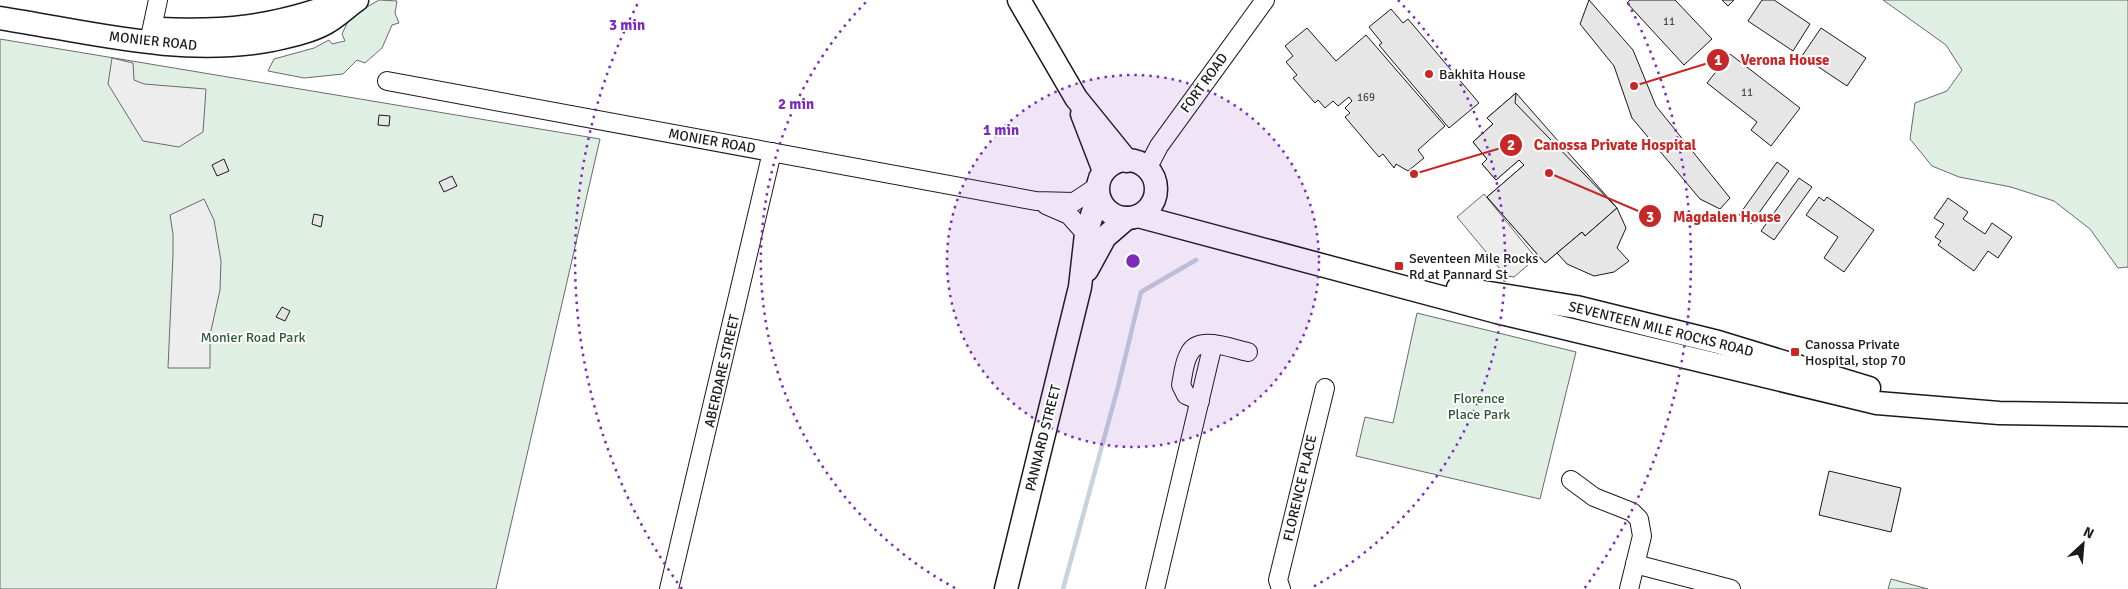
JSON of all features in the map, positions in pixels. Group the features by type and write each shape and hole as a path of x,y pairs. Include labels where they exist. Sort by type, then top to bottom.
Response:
{"main road":[{"name":"MONIER ROAD","path":"0,18 151,36 249,28 287,20 348,0"},
{"name":"MONIER ROAD","path":"0,6 151,36 195,47 250,44 295,35 326,23 357,0"},
{"path":"1019,0 1076,98 1155,187 1139,212 1111,214 1103,206 1100,184 1076,98"},
{"path":"1100,184 1112,164 1137,165"},
{"name":"PANNARD STREET","path":"1006,589 1080,287 1086,234 1100,184"},
{"name":"PANNARD STREET","path":"1080,287 1105,237 1139,212"},
{"name":"SEVENTEEN MILE ROCKS ROAD","path":"1139,212 1199,234 1388,281 1497,312 1877,403 1999,413 2128,415"}],"street":[{"path":"151,36 158,0"},
{"name":"FORT ROAD","path":"1137,165 1159,146 1265,0"},
{"name":"MONIER ROAD","path":"387,82 1036,201 1074,202 1100,184"},
{"name":"ABERDARE STREET","path":"669,589 772,152"},
{"name":"MONIER ROAD","path":"1036,201 1069,215 1086,234"},
{"path":"1155,589 1213,344 1248,352"},
{"name":"FLORENCE PLACE","path":"1281,589 1278,580 1325,388"},
{"path":"1571,480 1594,497 1632,512 1638,519 1642,536 1628,589"},
{"path":"1635,564 1731,589"}],"green space":[{"path":"379,0 397,1 395,13 399,23 392,25 382,48 365,63 357,60 343,74 304,78 268,71 274,59 314,48 329,40 332,44 345,41 342,34 350,17"},
{"path":"1883,0 2128,0 2128,267 2118,268 2090,229 2054,201 2011,187 1959,177 1932,166 1910,139 1915,103 1947,91 1962,70 1946,45"},
{"name":"Monier Road Park","path":"0,39 600,139 496,589 0,589"},
{"name":"Florence Place Park","path":"1417,313 1576,352 1540,499 1356,456 1365,417 1393,423"},
{"path":"1891,579 1928,589 1888,589"}],"shaded area":[{"path":"112,58 133,63 134,80 144,84 206,89 203,132 179,147 143,141 108,84"},
{"path":"1484,194 1536,258 1514,277 1506,276 1457,217"},
{"path":"204,199 214,220 221,261 220,290 210,335 210,368 168,368 173,255 173,234 170,215"}],"building":[{"path":"1589,0 1633,50 1656,106 1730,198 1720,209 1700,199 1632,118 1614,66 1580,24"},
{"path":"1630,0 1675,0 1712,39 1684,65 1627,3"},
{"path":"1722,0 1734,0 1728,6"},
{"path":"1762,0 1774,0 1810,24 1793,51 1748,21"},
{"name":"Bakhita House","path":"1391,9 1403,23 1408,19 1479,103 1449,128 1379,45 1382,43 1369,27"},
{"path":"1307,28 1336,61 1366,35 1445,126 1418,150 1424,158 1408,171 1396,164 1394,168 1383,154 1379,157 1345,117 1350,113 1345,108 1352,101 1349,97 1338,106 1333,101 1325,108 1318,100 1315,103 1293,78 1297,75 1286,62 1293,56 1285,46"},
{"path":"1821,28 1866,58 1847,86 1802,56"},
{"path":"1730,54 1800,108 1771,146 1751,130 1757,122 1707,83"},
{"path":"1516,93 1617,208 1585,236 1582,232 1545,263 1487,197 1524,165 1519,160 1496,180 1482,164 1487,159 1473,142 1493,124 1487,118"},
{"path":"1516,93 1515,103 1617,208 1585,236 1582,232 1545,263 1487,197 1524,165 1519,160 1496,180 1482,164 1487,159 1473,142 1493,124 1487,118"},
{"path":"379,115 390,116 389,126 378,125"},
{"path":"224,159 229,171 217,176 212,165"},
{"path":"1777,162 1789,171 1751,224 1739,215"},
{"path":"452,176 457,186 444,192 439,182"},
{"path":"1799,178 1812,187 1774,240 1761,231"},
{"path":"1819,197 1824,201 1827,197 1874,230 1844,272 1824,258 1838,237 1806,215"},
{"path":"1948,198 1968,212 1963,219 1985,234 1992,223 2012,237 1998,258 1988,251 1974,271 1938,245 1941,241 1935,237 1944,224 1934,218"},
{"path":"1617,208 1626,228 1617,248 1629,261 1614,272 1594,276 1567,264 1557,253 1582,232 1585,236"},
{"path":"314,214 323,216 321,227 312,224"},
{"path":"282,307 290,311 285,321 276,317"},
{"path":"1829,471 1901,488 1891,532 1819,515"}],"waterway":[{"path":"1063,589 1118,387 1141,292 1196,260"}],"place":[{"name":"Bakhita House","path":"1429,74"},
{"name":"Verona House","path":"1634,86"},
{"name":"Magdalen House","path":"1549,173"},
{"name":"Canossa Private Hospital","path":"1414,174"},
{"name":"Seventeen Mile Rocks Rd at Pannard St","path":"1399,266"},
{"name":"Canossa Private Hospital, stop 70","path":"1795,352"}]}
